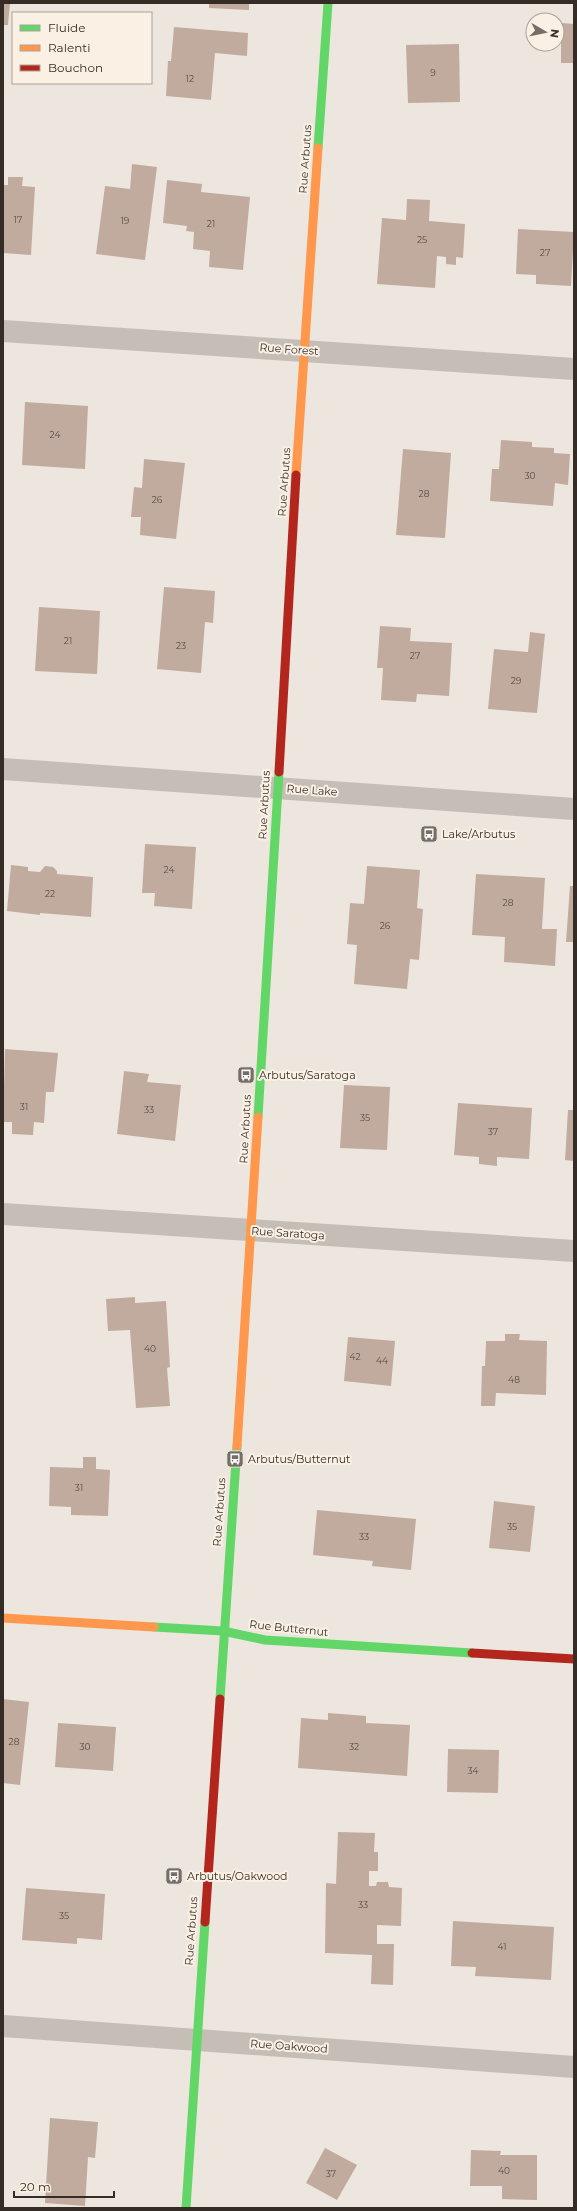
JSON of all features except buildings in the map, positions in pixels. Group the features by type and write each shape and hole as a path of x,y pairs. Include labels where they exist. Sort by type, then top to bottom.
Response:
{"street":[{"name":"Rue Arbutus","path":"186,2208 223,1631 251,1230 304,350 328,3"},
{"name":"Rue Forest","path":"3,331 574,369"},
{"name":"Rue Lake","path":"3,768 574,809"},
{"name":"Rue Saratoga","path":"3,1214 574,1251"},
{"name":"Rue Butternut","path":"3,1618 223,1631 265,1640 574,1659"},
{"name":"Rue Oakwood","path":"3,2026 574,2068"}],"traffic: fast":[{"path":"318,148 328,3"},
{"path":"258,1117 279,772"},
{"path":"220,1699 237,1446"},
{"path":"154,1627 223,1631 265,1640 472,1653"},
{"path":"186,2208 205,1922"}],"traffic: slow":[{"path":"296,475 318,148"},
{"path":"237,1446 258,1117"},
{"path":"3,1618 154,1627"}],"traffic: jam":[{"path":"279,772 296,475"},
{"path":"472,1653 574,1659"},
{"path":"205,1922 220,1699"}],"place":[{"name":"Lake/Arbutus","path":"429,834"},
{"name":"Arbutus/Saratoga","path":"246,1075"},
{"name":"Arbutus/Butternut","path":"235,1459"},
{"name":"Arbutus/Oakwood","path":"174,1876"}]}
